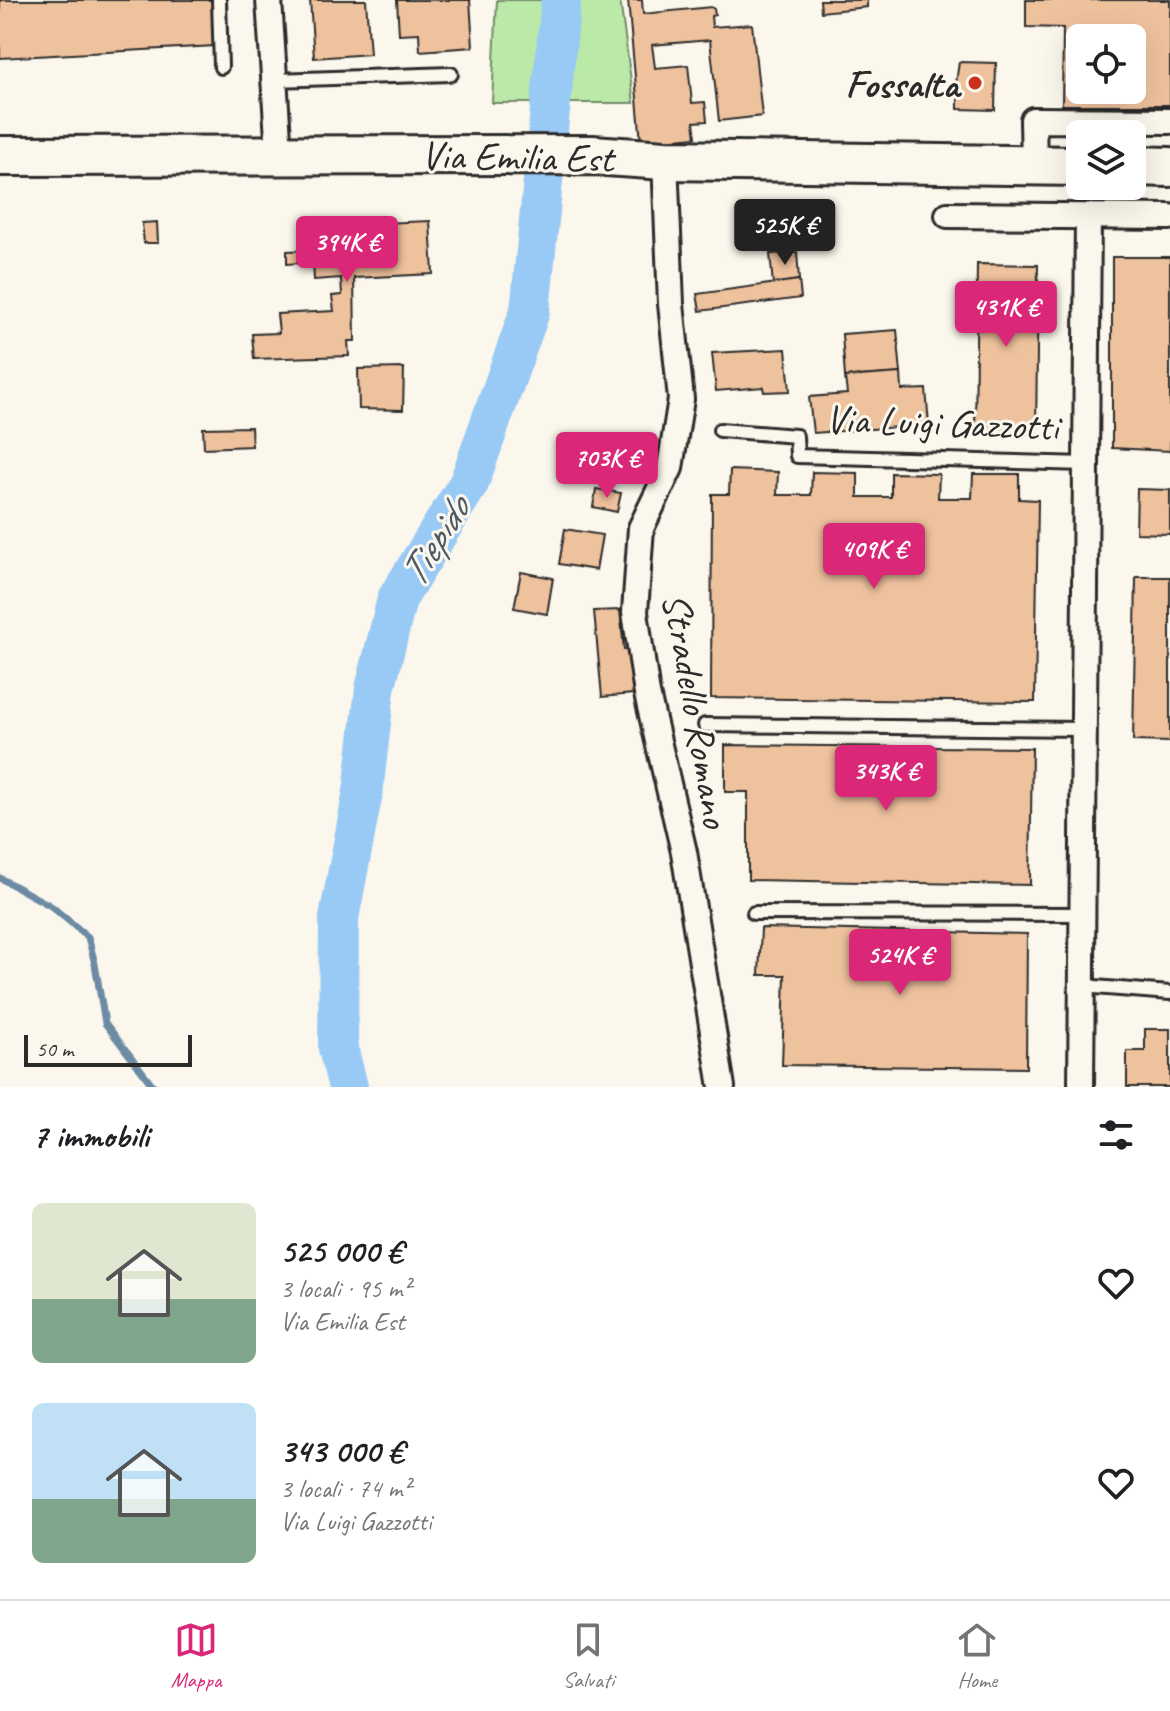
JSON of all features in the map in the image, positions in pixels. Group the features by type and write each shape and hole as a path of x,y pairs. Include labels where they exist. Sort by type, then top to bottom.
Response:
{"main road":[{"name":"Via Emilia Est","path":"0,156 592,155 665,160 1066,166"},
{"path":"1146,166 1170,167"}],"street":[{"path":"269,0 279,154"},
{"path":"1034,165 1033,120 1170,121"},
{"name":"Stradello Romano","path":"665,160 671,304 681,399 670,468 641,528 635,612 647,694 684,852 722,1087"},
{"path":"948,215 1170,217"},
{"name":"Via Luigi Gazzotti","path":"1081,1087 1088,216"}],"lane":[{"path":"219,0 221,67"},
{"path":"275,80 451,74"},
{"name":"Via Luigi Gazzotti","path":"720,430 796,436 797,456 1086,464"},
{"path":"705,725 1084,729"},
{"path":"754,913 1082,914"},
{"path":"1082,986 1170,993"}],"green space":[{"path":"497,0 620,0 634,103 492,103"}],"building":[{"path":"0,0 214,0 215,46 0,58"},
{"path":"310,0 366,0 370,54 314,58"},
{"path":"397,0 470,0 473,47 420,51 419,33 399,34"},
{"path":"628,0 642,0 643,14 711,7 715,15 711,16 712,27 752,24 762,116 719,121 710,40 652,45 655,68 688,65 692,103 705,102 707,121 694,122 696,137 641,142"},
{"path":"820,0 867,0 867,7 821,12"},
{"path":"1026,0 1170,0 1170,105 1062,105 1063,28 1026,27"},
{"name":"Fossalta","path":"959,62 996,63 995,110 958,109 958,90 955,90"},
{"path":"430,221 433,274 354,278 355,341 348,341 349,356 254,359 252,334 279,333 277,314 334,311 332,296 342,295 341,278 314,280 311,226"},
{"path":"157,222 158,243 144,243 142,223"},
{"path":"312,250 313,262 287,264 287,251"},
{"path":"797,252 799,280 773,284 770,254"},
{"path":"1112,257 1170,257 1170,451 1112,448"},
{"path":"977,264 1038,265 1036,434 975,434"},
{"path":"799,280 801,298 700,311 697,294"},
{"path":"897,330 901,373 845,377 842,334"},
{"path":"786,349 790,391 764,392 763,387 716,391 712,353"},
{"path":"404,368 403,410 359,409 358,369"},
{"path":"901,373 902,390 926,389 929,425 813,433 809,397 847,394 845,377"},
{"path":"251,427 252,446 204,448 203,428"},
{"path":"730,470 778,472 777,495 811,495 812,472 858,473 858,497 891,497 891,473 939,474 938,498 972,498 973,474 1019,474 1019,499 1038,500 1035,702 711,698 712,494 729,494"},
{"path":"596,489 621,493 617,512 593,507"},
{"path":"1137,489 1170,490 1170,534 1136,533"},
{"path":"565,529 602,535 596,570 559,564"},
{"path":"521,572 553,578 547,614 514,608"},
{"path":"1136,577 1170,577 1170,742 1133,741"},
{"path":"620,610 624,650 629,650 633,694 602,697 594,611"},
{"path":"725,745 1032,748 1030,885 748,880 748,792 725,792"},
{"path":"761,928 1027,934 1026,1068 782,1065 785,975 759,975"},
{"path":"1145,1029 1170,1029 1170,1087 1127,1087 1127,1051 1145,1051"}],"waterway":[{"name":"Tiepido","path":"348,1087 338,1048 339,918 363,792 375,689 397,599 469,483 530,311 561,0"},
{"path":"0,878 51,906 88,937 105,1023 154,1087"}],"place":[{"name":"Fossalta","path":"975,83"}]}
